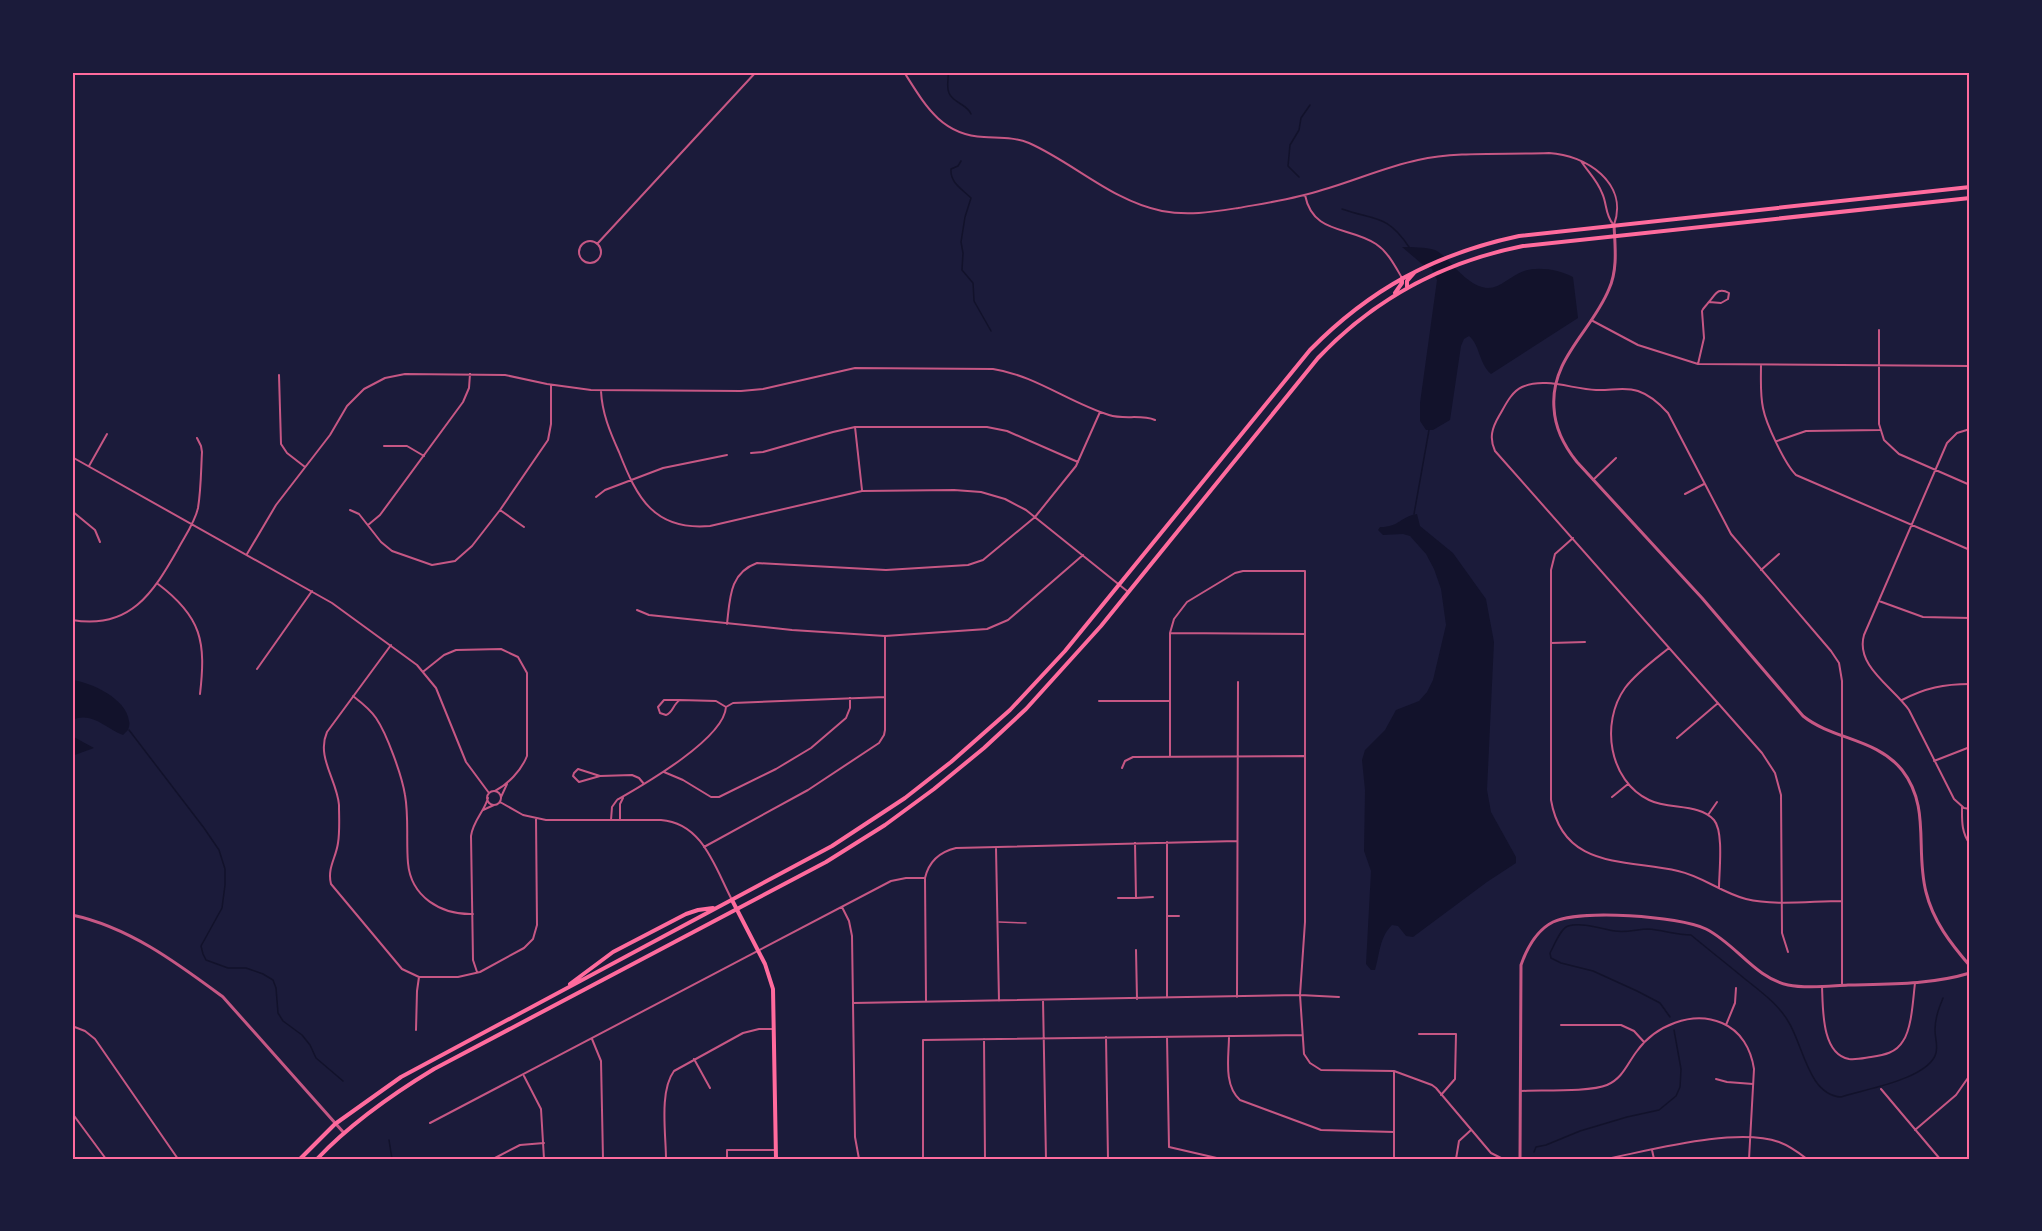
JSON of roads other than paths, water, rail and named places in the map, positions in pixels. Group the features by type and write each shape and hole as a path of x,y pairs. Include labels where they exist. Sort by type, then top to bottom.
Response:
{"main road":[{"path":"300,1159 335,1124 388,1085 426,1062 850,835 905,798 951,762 1031,689 1073,642 1310,350 1362,303 1402,278 1473,247 1507,238 1970,187"},
{"path":"1930,192 1931,202"},
{"path":"316,1159 382,1102 434,1069 813,869 861,841 958,770 1044,691 1082,648 1318,358 1352,325 1407,287 1439,271 1487,254 1540,244 1970,198"},
{"path":"1407,287 1407,281 1419,269"},
{"path":"1392,296 1402,283 1402,278"},
{"path":"951,762 958,770"},
{"path":"732,900 771,980 776,1159"},
{"path":"561,991 613,952 691,911 717,908"}],"street":[{"path":"597,244 756,72"},
{"path":"904,72 929,110 948,126 975,136 1027,142 1124,198 1151,208 1176,213 1199,214 1305,195 1428,158 1549,153 1566,155 1586,162 1598,170 1608,181 1616,205 1614,225 1616,256 1612,281 1604,300 1563,361 1555,385 1554,411 1561,436 1572,455 1593,480 1702,598 1797,710 1815,725 1867,744 1884,753 1901,769 1911,785 1921,816 1922,868 1928,902 1942,931 1970,966"},
{"path":"1581,161 1599,185 1608,216 1614,225"},
{"path":"1305,195 1312,213 1322,223 1369,240 1381,247 1402,278"},
{"path":"588,242 597,244 601,254 598,260 591,263 580,256 581,247 588,242"},
{"path":"1698,364 1704,338 1703,307 1719,291 1729,293 1725,302 1709,302"},
{"path":"1591,320 1638,345 1698,364 1970,366"},
{"path":"1879,330 1880,430 1884,440 1892,450 1970,485"},
{"path":"1761,365 1763,410 1788,465 1802,479 1970,550"},
{"path":"247,554 276,504 330,435 347,406 368,386 394,375 505,375 551,385 601,391 751,390 855,368 986,368 1011,373 1100,412 1118,417 1144,417 1155,420"},
{"path":"368,525 380,515 463,402 469,388 470,374"},
{"path":"279,375 281,444 287,453 304,467"},
{"path":"350,510 359,514 381,542 392,551 425,563 440,565 455,561 468,552 548,440 551,432 551,385"},
{"path":"1788,952 1782,933 1782,811 1778,781 1767,760 1499,456 1491,441 1491,434 1515,391 1531,385 1555,385 1596,390 1634,390 1649,395 1668,413 1731,534 1839,663 1842,674 1842,985"},
{"path":"601,391 606,423 630,481 641,500 656,514 673,522 692,526 710,526 862,491 981,492 1005,499 1035,517 1128,592"},
{"path":"727,624 735,579 745,569 757,563 886,570 968,565 990,556 1035,517 1078,462 1100,412"},
{"path":"751,453 763,452 855,427 997,428 1078,462"},
{"path":"855,427 862,491"},
{"path":"1970,429 1962,430 1952,436 1935,470 1863,640 1864,656 1870,666 1902,700 1951,793 1962,806 1970,809"},
{"path":"1777,441 1806,431 1880,430"},
{"path":"89,466 107,434"},
{"path":"72,620 97,621 117,616 136,606 158,584 192,524 199,503 202,452 198,438"},
{"path":"384,446 407,446 423,456"},
{"path":"596,497 605,490 667,467 727,456"},
{"path":"72,457 312,591 351,615 424,671 436,688 466,762 489,793 472,831 473,960 477,972"},
{"path":"1593,480 1616,458"},
{"path":"1685,494 1704,484"},
{"path":"500,510 524,526"},
{"path":"72,511 95,530 100,542"},
{"path":"1573,538 1555,554 1552,564 1551,801 1556,819 1565,835 1576,846 1600,859 1682,872 1745,898 1782,901 1842,901"},
{"path":"1761,570 1779,554"},
{"path":"637,610 649,615 727,624 885,636 995,628 1008,620 1083,555"},
{"path":"1170,757 1170,633 1174,619 1182,607 1228,576 1244,571 1305,571 1305,922 1300,995 1302,1048 1307,1059 1321,1070 1394,1071 1432,1085 1491,1154 1509,1159"},
{"path":"158,584 179,601 197,628 203,651 200,694"},
{"path":"256,669 312,591"},
{"path":"1879,601 1923,617 1970,618"},
{"path":"1170,633 1305,634"},
{"path":"704,847 808,790 879,743 884,735 885,636"},
{"path":"1551,643 1585,642"},
{"path":"391,645 327,732 323,744 325,757 336,786 339,805 339,838 330,865 329,878 334,890 402,969 419,977 458,977 477,972 524,948 536,932 537,926 536,818"},
{"path":"1669,647 1628,684 1620,696 1614,710 1613,753 1628,784 1640,795 1656,803 1697,810 1708,815 1719,829 1719,888"},
{"path":"424,671 444,655 463,649 501,649 513,653 522,662 527,678 527,752 522,765 507,784 500,802"},
{"path":"1237,997 1238,682"},
{"path":"1902,700 1920,690 1935,686 1970,684"},
{"path":"353,696 377,719 402,782 407,804 408,863 412,880 421,894 435,906 450,913 472,914"},
{"path":"611,820 614,803 664,772 715,729 726,707 736,702 885,697"},
{"path":"664,772 711,797 719,797 776,769 811,748 846,718 850,708 850,698"},
{"path":"680,700 669,714 663,715 658,710 661,702 680,700 716,701 726,707"},
{"path":"1100,701 1170,701"},
{"path":"1677,738 1718,703"},
{"path":"1934,761 1970,747"},
{"path":"1122,768 1125,761 1133,757 1304,756"},
{"path":"600,776 578,769 573,776 579,782 600,776 636,776 644,784"},
{"path":"489,793 507,784"},
{"path":"1612,797 1628,784"},
{"path":"495,791 501,797"},
{"path":"620,820 620,804 624,796"},
{"path":"488,798 491,804 495,804"},
{"path":"483,810 500,802"},
{"path":"500,802 513,810 536,818 676,822 691,830 704,847 732,900"},
{"path":"1708,815 1717,802"},
{"path":"1962,806 1962,828 1970,844"},
{"path":"926,1002 925,878 933,860 949,850 1237,841"},
{"path":"1167,842 1167,999"},
{"path":"1136,843 1136,898"},
{"path":"996,847 999,1001"},
{"path":"430,1123 891,881 925,878"},
{"path":"1118,898 1154,897"},
{"path":"842,907 849,921 852,936 855,1137 859,1159"},
{"path":"72,915 105,924 134,938 201,980 223,997 344,1133"},
{"path":"1167,916 1179,916"},
{"path":"1520,1159 1521,965 1528,948 1552,923 1573,916 1660,918 1680,921 1720,937 1773,980 1791,986 1915,982 1947,979 1970,973"},
{"path":"1136,950 1137,999"},
{"path":"416,1030 419,977"},
{"path":"1822,986 1823,1017 1830,1044 1839,1055 1854,1059 1886,1055 1901,1045 1907,1033 1915,982"},
{"path":"1726,1025 1736,1003 1736,988"},
{"path":"853,1003 1300,995 1339,997"},
{"path":"1043,1000 1046,1159"},
{"path":"1520,1091 1602,1087 1620,1076 1644,1042 1664,1028 1683,1020 1702,1018 1726,1025 1741,1037 1750,1051 1754,1069 1749,1159"},
{"path":"1561,1025 1621,1025 1634,1032 1644,1042"},
{"path":"72,1026 85,1031 95,1039 178,1159"},
{"path":"666,1159 667,1083 674,1071 743,1034 759,1029 774,1029"},
{"path":"1419,1034 1456,1034 1455,1079 1441,1095"},
{"path":"923,1159 923,1040 1302,1035"},
{"path":"1229,1036 1229,1082 1233,1093 1240,1100 1321,1130 1394,1132"},
{"path":"1106,1037 1108,1159"},
{"path":"1167,1037 1169,1147 1221,1159"},
{"path":"592,1039 601,1061 603,1159"},
{"path":"984,1039 986,1159"},
{"path":"694,1059 710,1088"},
{"path":"1394,1071 1394,1159"},
{"path":"524,1075 541,1109 544,1159"},
{"path":"1915,1130 1956,1095 1970,1075"},
{"path":"1716,1079 1753,1084"},
{"path":"1965,1084 1970,1087"},
{"path":"1881,1089 1940,1159"},
{"path":"72,1113 106,1159"},
{"path":"1456,1159 1459,1141 1471,1130"},
{"path":"1606,1159 1720,1138 1750,1138 1778,1142 1794,1149 1807,1159"},
{"path":"493,1159 520,1145 543,1143"},
{"path":"727,1159 727,1150 776,1150"},
{"path":"1652,1150 1654,1159"}],"lane":[{"path":"999,922 1026,923"}],"waterway":[{"path":"948,72 949,93 971,114"},
{"path":"1299,177 1288,166 1290,145 1299,130 1301,118 1310,105"},
{"path":"961,161 958,166 951,169 951,174 960,189 971,198 961,242 962,270 973,283 974,301 991,331"},
{"path":"1342,209 1380,220 1394,229 1409,247"},
{"path":"1414,514 1429,430"},
{"path":"129,730 219,850 225,869 225,885 222,908 201,946 206,960 228,968 246,968 273,980 278,1013 283,1021 302,1035 316,1058 343,1081"},
{"path":"1670,1017 1660,1003 1637,991 1593,971 1561,963 1551,958 1550,953 1562,930 1568,926 1580,925 1619,931 1648,929 1691,935 1763,993 1779,1009 1788,1021 1808,1067 1821,1088 1841,1097 1895,1082 1922,1070 1931,1062 1936,1053 1936,1021 1943,998"},
{"path":"1534,1152 1536,1147 1580,1131 1659,1110 1676,1096 1680,1087 1681,1069 1674,1030"},
{"path":"389,1140 392,1159"}]}
